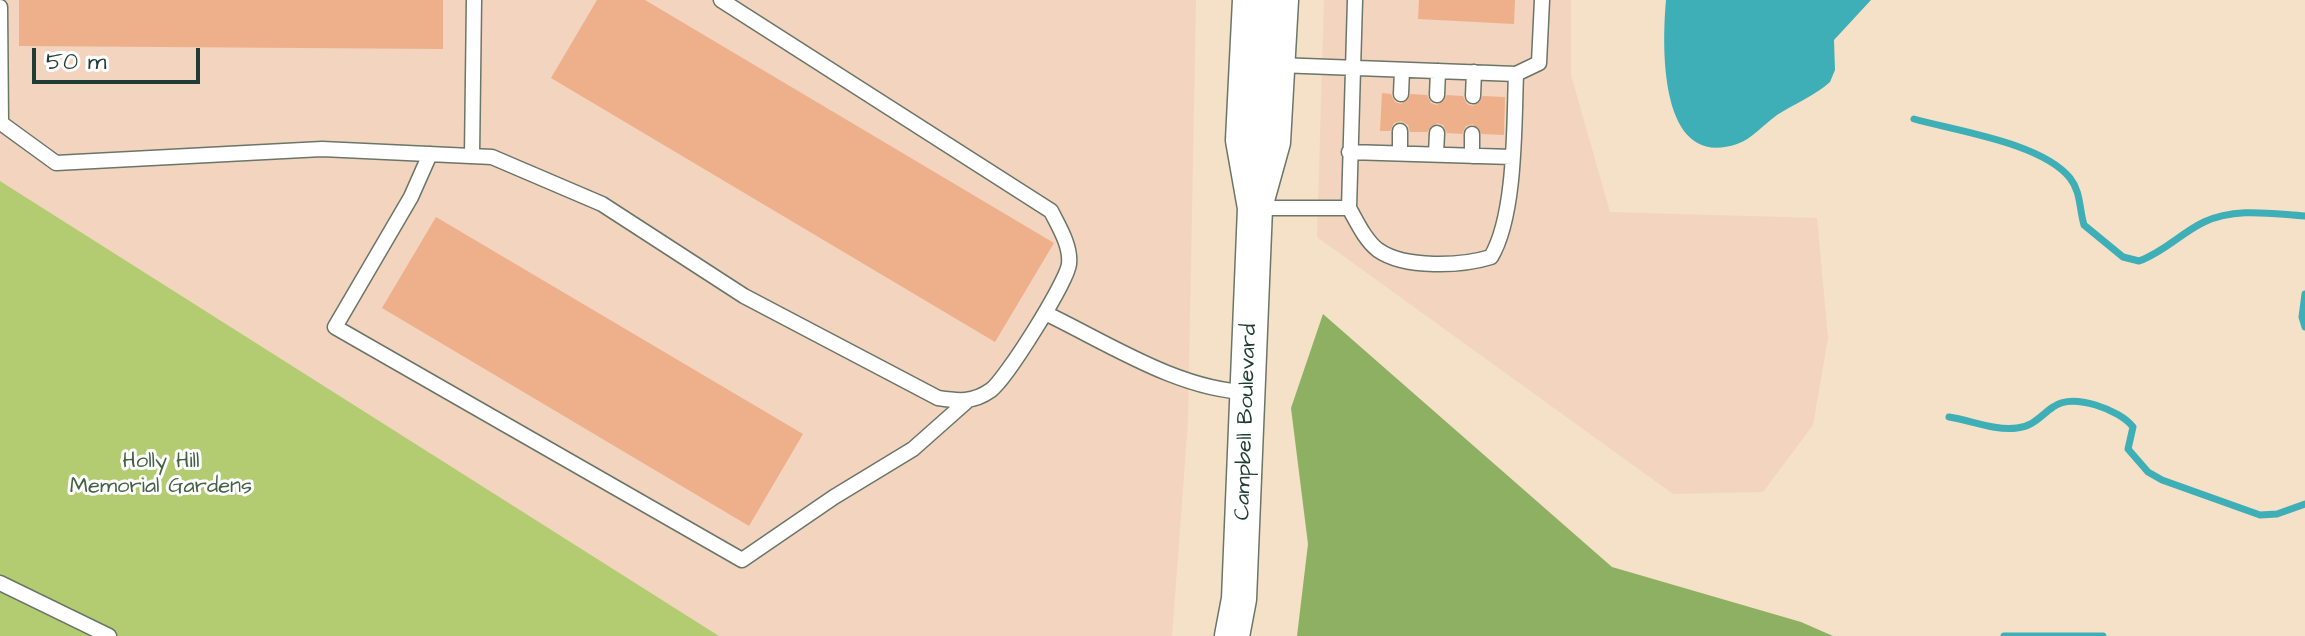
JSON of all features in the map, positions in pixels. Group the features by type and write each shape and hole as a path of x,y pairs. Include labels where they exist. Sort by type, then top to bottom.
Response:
{"street":[{"name":"Campbell Boulevard","path":"1232,636 1239,599 1255,208 1243,140 1250,0"},
{"name":"Campbell Boulevard","path":"1255,208 1273,142 1281,0"}],"lane":[{"path":"472,156 474,0"},
{"path":"430,154 411,197 335,327 742,560 834,497 913,449 966,402 992,390 1045,313 1069,265 1064,238 1051,211 721,0"},
{"path":"1355,0 1349,208 1378,250 1395,258 1474,262 1491,257 1499,243 1512,157 1516,74"},
{"path":"1278,65 1516,74 1539,63 1542,0"},
{"path":"0,7 1,123 56,163 322,149 492,157 602,204 771,310 938,398 966,402"},
{"path":"1401,94 1402,70"},
{"path":"1437,95 1438,71"},
{"path":"1473,96 1474,72"},
{"path":"1400,131 1400,153"},
{"path":"1436,154 1437,133"},
{"path":"1472,134 1472,156"},
{"path":"1349,152 1512,157"},
{"path":"1255,208 1349,208"},
{"path":"1045,313 1189,382 1224,392 1249,392"},
{"path":"0,583 109,636"}],"shaded area":[{"path":"0,0 1196,0 1188,422 1172,636 719,636 0,181"},
{"path":"1324,0 1571,0 1571,75 1610,212 1817,218 1828,338 1813,425 1763,492 1673,494 1317,237"}],"green space":[{"name":"Holly Hill Memorial Gardens","path":"0,181 719,636 0,636"},
{"path":"1323,314 1612,567 1801,622 1833,636 1297,636 1308,544 1291,408"}],"water":[{"path":"1666,0 1871,0 1834,40 1835,70 1830,82 1777,115 1742,142 1711,147 1692,139 1679,122 1670,99 1664,45"}],"building":[{"path":"19,0 443,0 443,49 19,46"},
{"path":"597,0 645,0 1054,243 995,342 551,78"},
{"path":"1419,0 1515,0 1514,24 1418,19"},
{"path":"1382,93 1391,94 1395,102 1401,104 1411,94 1427,95 1431,103 1437,105 1447,95 1463,96 1467,104 1473,106 1483,96 1505,97 1504,135 1482,134 1473,124 1466,126 1462,134 1447,133 1443,125 1437,123 1427,132 1410,132 1408,125 1401,121 1394,123 1390,131 1380,131"},
{"path":"436,217 803,434 749,526 382,308"}],"waterway":[{"path":"1914,119 2020,147 2057,166 2076,189 2084,225 2123,257 2139,261 2216,217 2254,213 2305,216"},
{"path":"2305,294 2302,317 2305,327"},
{"path":"1949,417 2009,429 2032,423 2062,403 2084,402 2107,409 2127,421 2133,427 2128,449 2148,472 2162,480 2260,515 2277,514 2305,504"},
{"path":"2004,636 2103,636"}]}
